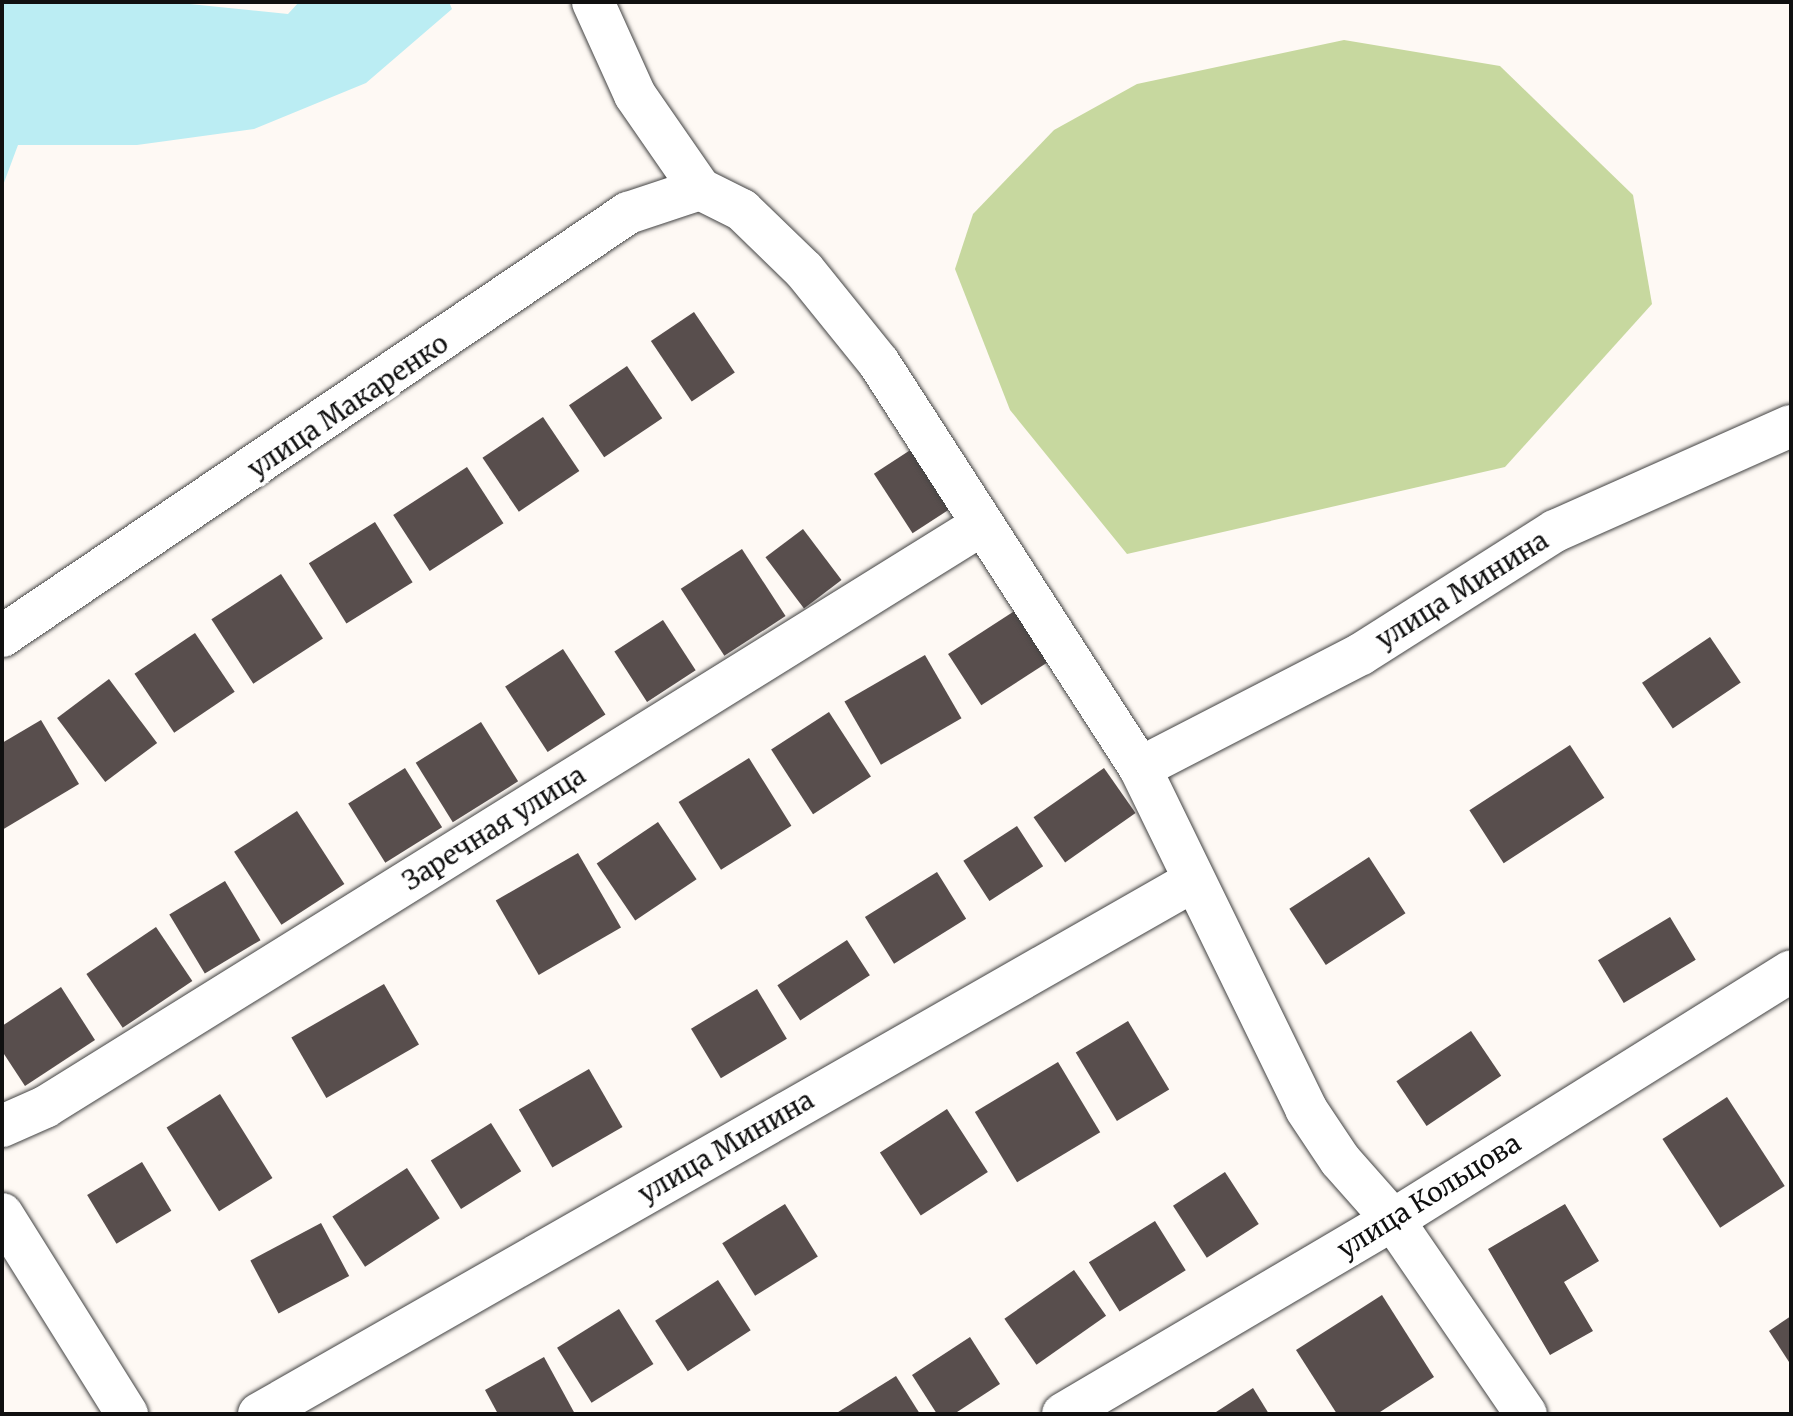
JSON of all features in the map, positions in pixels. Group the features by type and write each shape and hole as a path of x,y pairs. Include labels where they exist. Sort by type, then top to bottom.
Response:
{"street":[{"path":"593,2 635,95 700,189 742,210 804,270 879,363 1140,768 1306,1109 1340,1160 1393,1220 1526,1414"},
{"name":"улица Макаренко","path":"2,636 628,213 700,189"},
{"name":"улица Минина","path":"1140,768 1361,654 1555,531 1791,426"},
{"name":"Заречная улица","path":"2,1126 45,1107 983,524"},
{"name":"улица Минина","path":"259,1414 1193,881"},
{"name":"улица Кольцова","path":"1063,1414 1393,1220 1791,971"},
{"path":"2,1214 127,1414"}],"green space":[{"path":"1344,40 1500,66 1633,195 1652,304 1505,467 1127,554 1010,410 955,269 973,214 1054,130 1137,84"}],"water":[{"path":"2,2 170,2 288,14 299,2 449,2 452,9 366,83 254,129 137,145 18,145 2,188"}],"building":[{"path":"694,312 735,373 692,402 651,341"},
{"path":"627,366 662,418 604,457 569,405"},
{"path":"543,417 579,471 519,512 482,458"},
{"path":"915,447 954,507 913,533 874,474"},
{"path":"467,467 503,523 430,571 393,515"},
{"path":"375,522 413,582 346,624 309,563"},
{"path":"803,529 842,580 804,608 765,557"},
{"path":"742,549 786,616 724,656 681,589"},
{"path":"281,574 323,639 253,684 211,619"},
{"path":"1016,610 1049,661 981,705 948,654"},
{"path":"663,620 696,670 647,702 614,652"},
{"path":"195,633 235,692 174,733 134,674"},
{"path":"1710,637 1741,683 1673,728 1642,683"},
{"path":"563,649 605,714 548,752 505,687"},
{"path":"925,655 961,718 881,765 844,702"},
{"path":"109,679 157,743 105,782 57,718"},
{"path":"829,712 871,777 813,814 771,750"},
{"path":"41,720 79,784 2,830 2,743"},
{"path":"481,722 518,781 453,822 416,763"},
{"path":"1570,745 1604,798 1504,863 1469,810"},
{"path":"749,758 791,826 721,870 679,802"},
{"path":"405,768 442,827 385,863 348,804"},
{"path":"1104,768 1136,813 1065,862 1034,817"},
{"path":"297,811 344,884 281,925 234,852"},
{"path":"658,822 697,879 635,921 597,863"},
{"path":"1017,826 1043,866 989,901 963,861"},
{"path":"578,853 621,927 539,975 496,900"},
{"path":"1369,857 1405,913 1326,965 1289,909"},
{"path":"937,872 966,919 894,964 865,917"},
{"path":"225,881 261,940 205,974 169,914"},
{"path":"1670,917 1696,960 1624,1003 1598,960"},
{"path":"156,927 192,981 123,1028 86,974"},
{"path":"847,940 870,975 800,1020 777,985"},
{"path":"384,984 419,1045 326,1098 291,1038"},
{"path":"61,987 95,1040 25,1086 2,1051 2,1026"},
{"path":"757,989 787,1039 721,1078 691,1029"},
{"path":"1128,1021 1169,1090 1117,1121 1076,1052"},
{"path":"1471,1031 1501,1076 1427,1126 1396,1081"},
{"path":"1058,1062 1100,1132 1017,1182 975,1112"},
{"path":"589,1069 622,1127 552,1168 519,1110"},
{"path":"220,1094 272,1178 219,1211 167,1127"},
{"path":"1727,1097 1785,1186 1720,1228 1662,1139"},
{"path":"947,1109 988,1172 921,1215 880,1153"},
{"path":"491,1123 521,1171 461,1209 431,1161"},
{"path":"142,1162 171,1211 116,1244 87,1195"},
{"path":"407,1168 440,1218 365,1267 332,1216"},
{"path":"1225,1172 1259,1224 1207,1258 1173,1206"},
{"path":"785,1204 818,1257 755,1296 722,1243"},
{"path":"1565,1204 1599,1261 1564,1282 1593,1331 1550,1355 1488,1249"},
{"path":"1155,1221 1186,1270 1120,1312 1089,1262"},
{"path":"321,1223 349,1276 279,1314 250,1261"},
{"path":"1074,1270 1106,1316 1036,1365 1004,1319"},
{"path":"718,1280 751,1330 688,1371 655,1321"},
{"path":"1382,1295 1434,1377 1377,1414 1337,1414 1296,1350"},
{"path":"619,1309 653,1364 592,1403 557,1348"},
{"path":"1791,1316 1791,1365 1769,1331"},
{"path":"970,1337 1000,1384 954,1414 937,1414 912,1375"},
{"path":"544,1357 575,1414 498,1414 485,1390"},
{"path":"896,1376 920,1414 835,1414"},
{"path":"1253,1388 1269,1414 1213,1414"}]}
